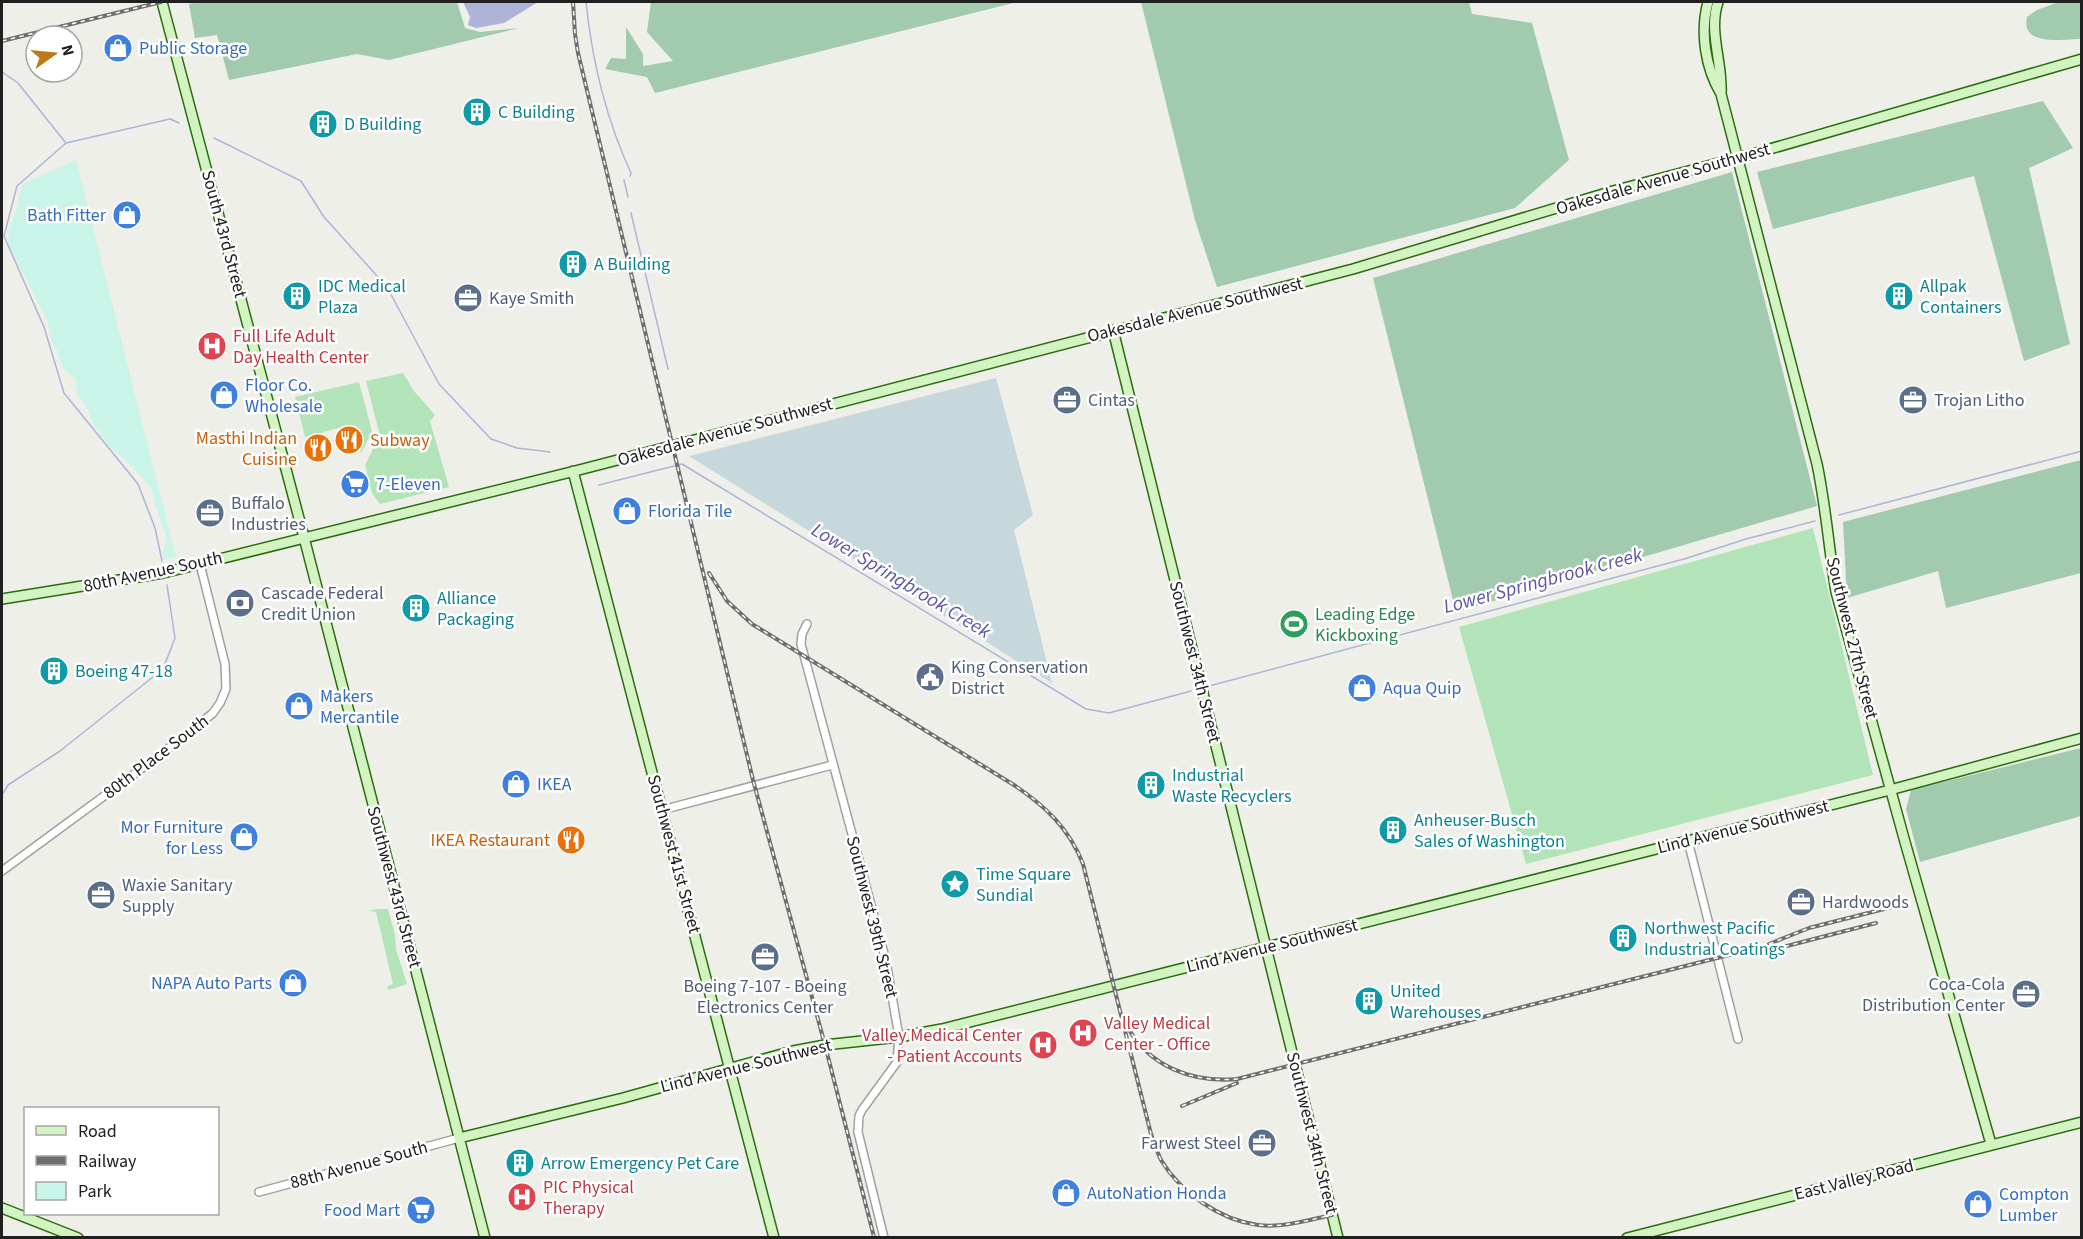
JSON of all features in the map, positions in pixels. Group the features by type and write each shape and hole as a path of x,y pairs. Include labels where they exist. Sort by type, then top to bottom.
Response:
{"street":[{"name":"South 43rd Street","path":"162,2 303,537"},
{"name":"Southwest 27th Street","path":"1708,2 1705,18 1706,50 1712,79 1721,94 1817,464 1824,497 1836,592 1991,1144"},
{"name":"Southwest 27th Street","path":"1718,2 1714,30 1722,77 1721,94"},
{"name":"Oakesdale Avenue Southwest","path":"303,537 573,471 1353,269 1612,191 1738,158 2082,59"},
{"name":"Southwest 34th Street","path":"1113,330 1338,1238"},
{"name":"Southwest 41st Street","path":"573,471 774,1238"},
{"name":"80th Avenue South","path":"2,599 131,579 303,537"},
{"name":"Southwest 43rd Street","path":"303,537 485,1238"},
{"name":"80th Place South","path":"2,871 164,752 213,713 220,703 226,689 225,664 200,564"},
{"name":"Southwest 39th Street","path":"807,624 802,634 801,644 886,962 899,1037 897,1062 862,1110 858,1123 858,1132 884,1238"},
{"name":"Lind Avenue Southwest","path":"459,1138 623,1098 818,1046 899,1037 942,1029 1890,790 2082,738"},
{"path":"662,810 832,765"},
{"path":"1688,841 1738,1039"},
{"name":"East Valley Road","path":"1627,1238 2082,1122"},
{"name":"88th Avenue South","path":"259,1192 459,1138"},
{"path":"2,1208 78,1238"}],"green space":[{"path":"199,2 457,2 465,28 480,32 519,28 389,60 357,54 229,80 217,35 195,38 189,4"},
{"path":"651,2 1017,2 655,93 647,77 605,69 611,58 626,59 626,27 643,54 643,66 673,61 647,32"},
{"path":"1141,2 1469,2 1472,14 1532,23 1569,160 1515,208 1217,287 1195,220"},
{"path":"2059,2 2081,2 2081,39 2045,39 2030,33 2027,27 2027,17 2037,10"},
{"path":"2043,101 2073,148 2029,168 2070,344 2024,361 1974,176 1773,229 1757,172"},
{"path":"76,160 176,557 163,560 167,538 152,489 132,466 110,447 93,423 86,406 77,394 76,379 63,368 51,339 48,322 8,244 9,229 17,208 22,184"},
{"path":"1732,172 1817,506 1456,612 1373,278"},
{"path":"403,373 414,391 435,415 430,421 449,487 380,504 372,493 365,465 378,439 379,432 366,381"},
{"path":"359,382 372,432 361,453 354,428 349,425 305,437 295,397"},
{"path":"2081,460 2081,573 1946,608 1938,571 1847,598 1843,522"},
{"path":"1813,528 1873,775 1526,864 1459,627"},
{"path":"2081,748 2081,816 1920,862 1906,809 1911,790"},
{"path":"388,909 396,949 407,984 389,990 387,987 393,984 376,912 369,911"}],"shaded area":[{"path":"463,2 538,2 504,23 476,28 468,25 470,17"},
{"path":"996,378 1033,515 1014,530 1052,683 689,456"}],"waterway":[{"path":"586,2 601,89 614,132 631,173 630,176"},
{"path":"2,72 18,83 65,142"},
{"name":"Lower Springbrook Creek","path":"162,561 155,528 138,484 64,393 44,327 4,236 17,186 66,143 170,119 179,123"},
{"name":"Lower Springbrook Creek","path":"214,138 301,181 324,217 387,287 439,384 491,439 517,448 550,452"},
{"path":"624,180 628,197"},
{"path":"631,213 668,369"},
{"name":"Lower Springbrook Creek","path":"1839,515 2082,451"},
{"name":"Lower Springbrook Creek","path":"599,485 682,464 1086,709 1109,713 1191,691"},
{"name":"Lower Springbrook Creek","path":"1209,686 1684,559 1746,539 1815,521"},
{"name":"Lower Springbrook Creek","path":"2,795 8,785 60,751 163,669 175,638 167,585"}],"railway":[{"path":"2,41 161,2"},
{"path":"573,2 578,53 753,780 874,1237"},
{"path":"709,573 727,601 752,624 1014,785 1046,810 1071,839 1083,864 1151,1134 1161,1160 1179,1183 1190,1194 1216,1211 1258,1225 1295,1223 1332,1215"},
{"path":"1769,944 1809,928 1892,907"},
{"path":"1127,1026 1147,1052 1174,1069 1204,1078 1237,1079 1729,955 1783,947 1876,923"},
{"path":"1182,1106 1237,1083"}],"place":[{"name":"Public Storage","path":"118,48"},
{"name":"C Building","path":"477,112"},
{"name":"D Building","path":"323,124"},
{"name":"Bath Fitter","path":"127,215"},
{"name":"A Building","path":"573,264"},
{"name":"IDC Medical Plaza","path":"297,296"},
{"name":"Allpak Containers","path":"1899,296"},
{"name":"Kaye Smith","path":"468,298"},
{"name":"Full Life Adult Day Health Center","path":"212,346"},
{"name":"Floor Co. Wholesale","path":"224,395"},
{"name":"Cintas","path":"1067,400"},
{"name":"Trojan Litho","path":"1913,400"},
{"name":"Subway","path":"349,440"},
{"name":"Masthi Indian Cuisine","path":"318,448"},
{"name":"7-Eleven","path":"355,484"},
{"name":"Florida Tile","path":"627,511"},
{"name":"Buffalo Industries","path":"210,513"},
{"name":"Cascade Federal Credit Union","path":"240,603"},
{"name":"Alliance Packaging","path":"416,608"},
{"name":"Leading Edge Kickboxing","path":"1294,624"},
{"name":"Boeing 47-18","path":"54,671"},
{"name":"King Conservation District","path":"930,677"},
{"name":"Aqua Quip","path":"1362,688"},
{"name":"Makers Mercantile","path":"299,706"},
{"name":"IKEA","path":"516,784"},
{"name":"Industrial Waste Recyclers","path":"1151,785"},
{"name":"Anheuser-Busch Sales of Washington","path":"1393,830"},
{"name":"Mor Furniture for Less","path":"244,837"},
{"name":"IKEA Restaurant","path":"571,840"},
{"name":"Time Square Sundial","path":"955,884"},
{"name":"Waxie Sanitary Supply","path":"101,895"},
{"name":"Hardwoods","path":"1801,902"},
{"name":"Northwest Pacific Industrial Coatings","path":"1623,938"},
{"name":"Boeing 7-107 - Boeing Electronics Center","path":"765,957"},
{"name":"NAPA Auto Parts","path":"293,983"},
{"name":"Coca-Cola Distribution Center","path":"2026,994"},
{"name":"United Warehouses","path":"1369,1001"},
{"name":"Valley Medical Center - Office","path":"1083,1033"},
{"name":"Valley Medical Center - Patient Accounts","path":"1043,1045"},
{"name":"Farwest Steel","path":"1262,1143"},
{"name":"Arrow Emergency Pet Care","path":"520,1163"},
{"name":"AutoNation Honda","path":"1066,1193"},
{"name":"PIC Physical Therapy","path":"522,1197"},
{"name":"Compton Lumber","path":"1978,1204"},
{"name":"Food Mart","path":"421,1210"}]}
